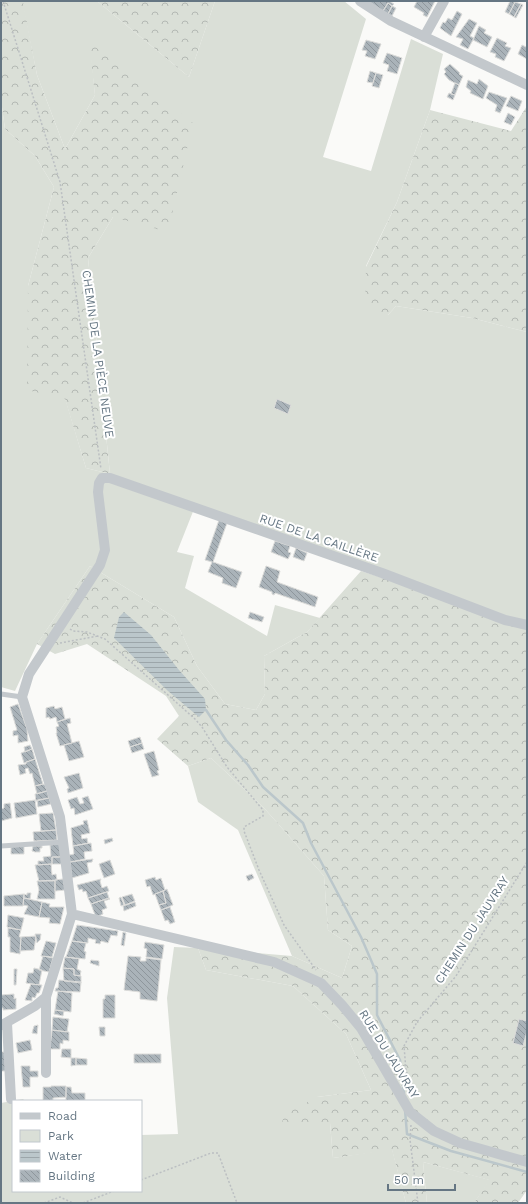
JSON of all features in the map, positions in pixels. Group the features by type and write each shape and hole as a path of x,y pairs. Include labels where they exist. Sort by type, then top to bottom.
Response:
{"street":[{"path":"360,1 391,21 527,85"},
{"path":"424,37 444,1"},
{"name":"RUE DE LA CAILLÈRE","path":"102,478 110,478 382,573 505,620 527,625"},
{"path":"46,1073 46,997 72,914 60,817 22,697 29,674 100,565 105,550 105,534 98,492 99,483 102,478"},
{"name":"RUE DU JAUVRAY","path":"72,914 274,962 321,984 342,1005 360,1028 410,1112 434,1131 460,1143 527,1162"},
{"path":"11,1099 4,1024 35,1006 46,997"}],"lane":[{"path":"1,694 22,697"},
{"path":"1,846 64,842"}],"path":[{"name":"CHEMIN DE LA PIÈCE NEUVE","path":"3,1 60,182 102,478"},
{"path":"73,631 87,632 105,639 196,719 226,767 263,810 263,816 244,827 244,831 259,870 284,925 316,971"},
{"path":"55,647 60,643 98,636"},
{"name":"CHEMIN DU JAUVRAY","path":"410,1112 413,1092 406,1070 404,1046 417,1022 456,976 527,862"},
{"path":"385,1048 396,1064 406,1070"},
{"path":"411,1124 410,1140 418,1203"},
{"path":"142,1180 211,1153 218,1153 236,1203"},
{"path":"83,1203 111,1192"},
{"path":"44,1203 60,1197 73,1203"}],"green space":[{"path":"1,1 23,2 37,75 65,149 95,95 89,42 193,123 168,232 113,217 88,258 110,474 86,468 65,399 27,390 28,286 54,187 35,156 5,129 1,100"},
{"path":"22,1 97,1 189,77 215,1 344,1 366,19 323,157 371,171 411,39 443,54 430,110 397,202 366,266 388,315 396,306 472,318 527,332 527,620 512,620 196,504 177,552 194,556 185,588 267,636 275,605 320,618 307,632 264,656 265,694 256,710 225,704 197,666 174,617 90,566 37,644 15,691 1,687 1,100 5,129 35,156 54,187 28,286 65,398 86,468 110,474 88,258 113,217 90,42 95,95 65,149 37,75"},
{"path":"97,1 215,1 189,77"},
{"path":"527,106 527,332 472,318 396,306 388,315 365,307 366,267 397,202 430,110 511,131"},
{"path":"90,566 174,617 197,666 225,704 256,710 265,694 264,656 307,632 361,571 512,620 527,620 527,1190 518,1203 474,1203 489,1180 423,1162 427,1203 406,1203 392,1150 333,1158 330,1123 282,1122 285,1114 317,1097 371,1090 346,1034 293,986 206,970 198,948 292,956 342,978 352,946 328,930 324,876 265,809 211,758 188,766 157,739 179,716 166,696 87,644 55,654 37,644"},
{"path":"211,758 265,809 324,876 328,930 352,946 342,978 292,956 238,830 198,802 188,766"},
{"path":"174,947 198,948 206,970 293,986 346,1034 371,1090 317,1097 330,1123 333,1158 392,1149 406,1203 1,1203 1,1103 12,1101 12,1192 142,1192 142,1135 178,1134 167,998"},
{"path":"423,1162 490,1180 474,1203 427,1203"}],"water":[{"path":"124,612 151,635 205,699 206,710 199,717 168,691 114,638 119,617"}],"building":[{"path":"368,1 389,1 394,4 392,6 388,3 383,11"},
{"path":"417,1 435,1 427,17 423,15 424,13 414,7"},
{"path":"510,1 515,2 509,14 505,12"},
{"path":"515,2 521,4 514,17 509,14"},
{"path":"388,3 392,6 388,14 383,11"},
{"path":"521,4 523,5 516,18 514,17"},
{"path":"392,6 396,8 392,16 388,14"},
{"path":"457,11 462,14 451,36 440,28 443,22 445,23 448,18 452,20"},
{"path":"469,19 477,23 470,36 474,38 468,49 460,45 463,39 456,37"},
{"path":"479,26 486,30 484,33 492,37 487,47 473,40"},
{"path":"497,38 507,43 505,46 511,48 504,61 495,57 496,54 490,52"},
{"path":"366,40 381,44 375,59 365,56 367,51 362,50"},
{"path":"522,45 526,47 527,45 527,59 518,54"},
{"path":"387,53 402,58 397,74 387,71 389,65 383,63"},
{"path":"450,64 460,73 459,74 463,76 459,85 449,80 444,74 446,72 444,69"},
{"path":"370,71 376,73 373,83 367,82"},
{"path":"376,73 383,75 379,88 372,86"},
{"path":"479,79 488,86 483,99 470,93 471,91 466,87 468,80 477,84"},
{"path":"455,83 459,85 455,95 451,94"},
{"path":"489,92 507,98 500,113 495,111 497,105 486,98"},
{"path":"449,93 455,95 453,100 447,97"},
{"path":"511,96 522,101 518,111 506,106"},
{"path":"508,113 515,117 511,125 504,122"},
{"path":"277,399 291,405 288,414 274,408"},
{"path":"219,520 227,523 213,562 242,572 236,588 222,583 223,578 208,572 212,562 205,560"},
{"path":"275,541 290,546 288,552 291,553 288,559 271,552"},
{"path":"296,548 307,553 304,561 293,557"},
{"path":"266,566 280,571 277,582 318,597 315,607 275,593 274,595 272,592 259,587"},
{"path":"250,612 264,617 262,622 248,618"},
{"path":"18,704 27,729 28,741 18,743 18,735 13,736 13,731 17,730 10,707"},
{"path":"54,706 55,709 62,707 65,719 57,722 56,717 50,719 49,717 46,718 46,708"},
{"path":"70,718 71,723 67,724 72,743 60,746 56,733 56,727 59,726 57,722"},
{"path":"140,737 142,743 130,747 128,741"},
{"path":"79,741 84,757 69,761 64,745"},
{"path":"142,743 144,749 132,753 130,747"},
{"path":"30,745 32,749 25,752 24,747"},
{"path":"32,749 35,759 24,763 21,753"},
{"path":"154,751 159,775 152,777 144,754"},
{"path":"35,759 43,784 35,786 32,773 30,774 28,768 25,769 26,773 20,775 18,765 26,764 26,762"},
{"path":"79,773 83,788 68,793 67,789 69,788 64,777"},
{"path":"45,785 47,791 37,794 35,786"},
{"path":"47,791 49,798 36,801 35,794"},
{"path":"88,796 93,809 75,815 74,808 71,809 68,800 77,797 80,804 84,803 82,798"},
{"path":"49,798 51,804 38,807 37,800"},
{"path":"35,800 37,814 16,818 14,803"},
{"path":"10,803 12,818 1,821 1,809 4,808 4,804"},
{"path":"53,813 56,830 41,831 39,814"},
{"path":"87,820 90,833 81,835 82,839 87,838 88,843 73,846 71,828 84,824 83,821"},
{"path":"56,830 57,840 34,841 33,832"},
{"path":"112,838 113,841 105,844 104,840"},
{"path":"91,843 92,851 84,852 85,859 70,862 69,855 74,854 73,846"},
{"path":"59,844 61,857 52,857 52,864 38,865 38,861 44,861 43,857 51,856 50,845"},
{"path":"24,846 24,854 11,854 11,847"},
{"path":"33,846 42,846 42,848 40,848 40,852 32,851"},
{"path":"52,857 61,857 62,864 52,864"},
{"path":"93,859 92,862 87,863 89,873 72,878 70,862"},
{"path":"110,860 115,874 104,878 99,864"},
{"path":"51,864 52,875 56,874 57,880 39,881 35,865"},
{"path":"252,874 254,878 248,881 246,876"},
{"path":"155,877 156,880 161,878 165,890 153,895 150,886 147,887 145,880"},
{"path":"63,879 65,890 55,891 55,880"},
{"path":"101,879 100,881 102,888 107,886 109,891 88,898 86,891 83,892 82,889 79,890 77,885"},
{"path":"37,881 55,881 55,899 37,899 39,890"},
{"path":"167,889 173,905 161,910 159,905 166,903 163,891"},
{"path":"163,891 166,903 159,905 155,894"},
{"path":"107,892 109,898 91,904 88,898"},
{"path":"27,893 31,893 30,899 24,898 24,894 27,895"},
{"path":"24,894 23,906 4,906 4,896"},
{"path":"132,894 135,901 125,905 122,897"},
{"path":"121,897 124,905 121,906 119,898"},
{"path":"24,898 42,902 39,917 24,914 28,906 23,905"},
{"path":"109,898 110,899 104,901 107,908 102,910 103,914 99,916 95,915 91,904"},
{"path":"42,902 50,904 49,907 64,907 60,924 49,923 50,918 39,917"},
{"path":"135,902 136,906 124,911 123,906"},
{"path":"170,907 175,922 170,924 168,920 165,921 161,910"},
{"path":"8,915 24,918 21,930 7,927"},
{"path":"77,925 118,931 117,936 111,935 108,943 101,941 100,944 95,943 96,940 88,938 88,943 72,941"},
{"path":"8,928 21,930 19,937 21,937 20,954 10,952 10,937 8,937"},
{"path":"123,932 126,933 124,946 121,945"},
{"path":"35,934 41,934 40,940 37,943"},
{"path":"36,936 34,950 20,951 21,937"},
{"path":"46,941 56,943 52,957 41,956"},
{"path":"72,941 86,943 84,951 86,952 85,959 66,957"},
{"path":"145,942 164,945 162,959 146,957 147,949 144,948"},
{"path":"43,956 53,958 49,972 39,970"},
{"path":"128,956 141,957 140,961 146,961 146,958 161,960 157,1001 140,999 140,992 124,990"},
{"path":"65,957 79,959 77,969 81,971 80,976 74,975 74,969 63,968"},
{"path":"91,960 99,961 99,966 90,963"},
{"path":"34,968 42,970 39,985 26,983 28,973 33,973"},
{"path":"63,968 74,969 74,975 81,976 81,983 64,981"},
{"path":"14,969 17,969 16,985 14,985"},
{"path":"59,980 81,982 80,992 55,991 56,988 58,988"},
{"path":"31,984 42,985 35,998 32,997 32,1001 25,1000"},
{"path":"58,991 72,993 71,1012 55,1010"},
{"path":"14,994 14,999 16,998 16,1009 3,1010 3,1008 1,1008 1,995"},
{"path":"105,995 115,995 115,1018 103,1018 103,999 105,999"},
{"path":"55,1010 64,1011 63,1016 54,1014"},
{"path":"53,1017 69,1019 67,1032 52,1030"},
{"path":"519,1019 527,1021 527,1031 523,1046 513,1043"},
{"path":"38,1025 37,1034 32,1033 34,1026"},
{"path":"99,1027 105,1027 105,1036 100,1036"},
{"path":"52,1030 69,1032 69,1041 63,1040 63,1044 60,1043 60,1049 50,1049"},
{"path":"30,1040 32,1050 18,1053 16,1043"},
{"path":"62,1049 71,1049 71,1058 61,1057"},
{"path":"1,1052 4,1052 6,1071 1,1071"},
{"path":"134,1054 161,1054 161,1063 134,1063"},
{"path":"71,1058 76,1058 76,1065 71,1066"},
{"path":"76,1058 87,1059 87,1065 76,1065"},
{"path":"21,1066 30,1066 30,1071 38,1071 38,1077 30,1077 30,1087 23,1087"},
{"path":"66,1086 66,1097 53,1098 53,1100 43,1100 43,1087"},
{"path":"66,1087 71,1087 72,1093 85,1093 85,1100 66,1100"}],"waterway":[{"path":"206,710 226,740 248,765 263,787 303,823 311,843 361,937 377,974 377,1015 400,1060 404,1094"},
{"path":"405,1110 407,1134 451,1151 527,1172"}]}
